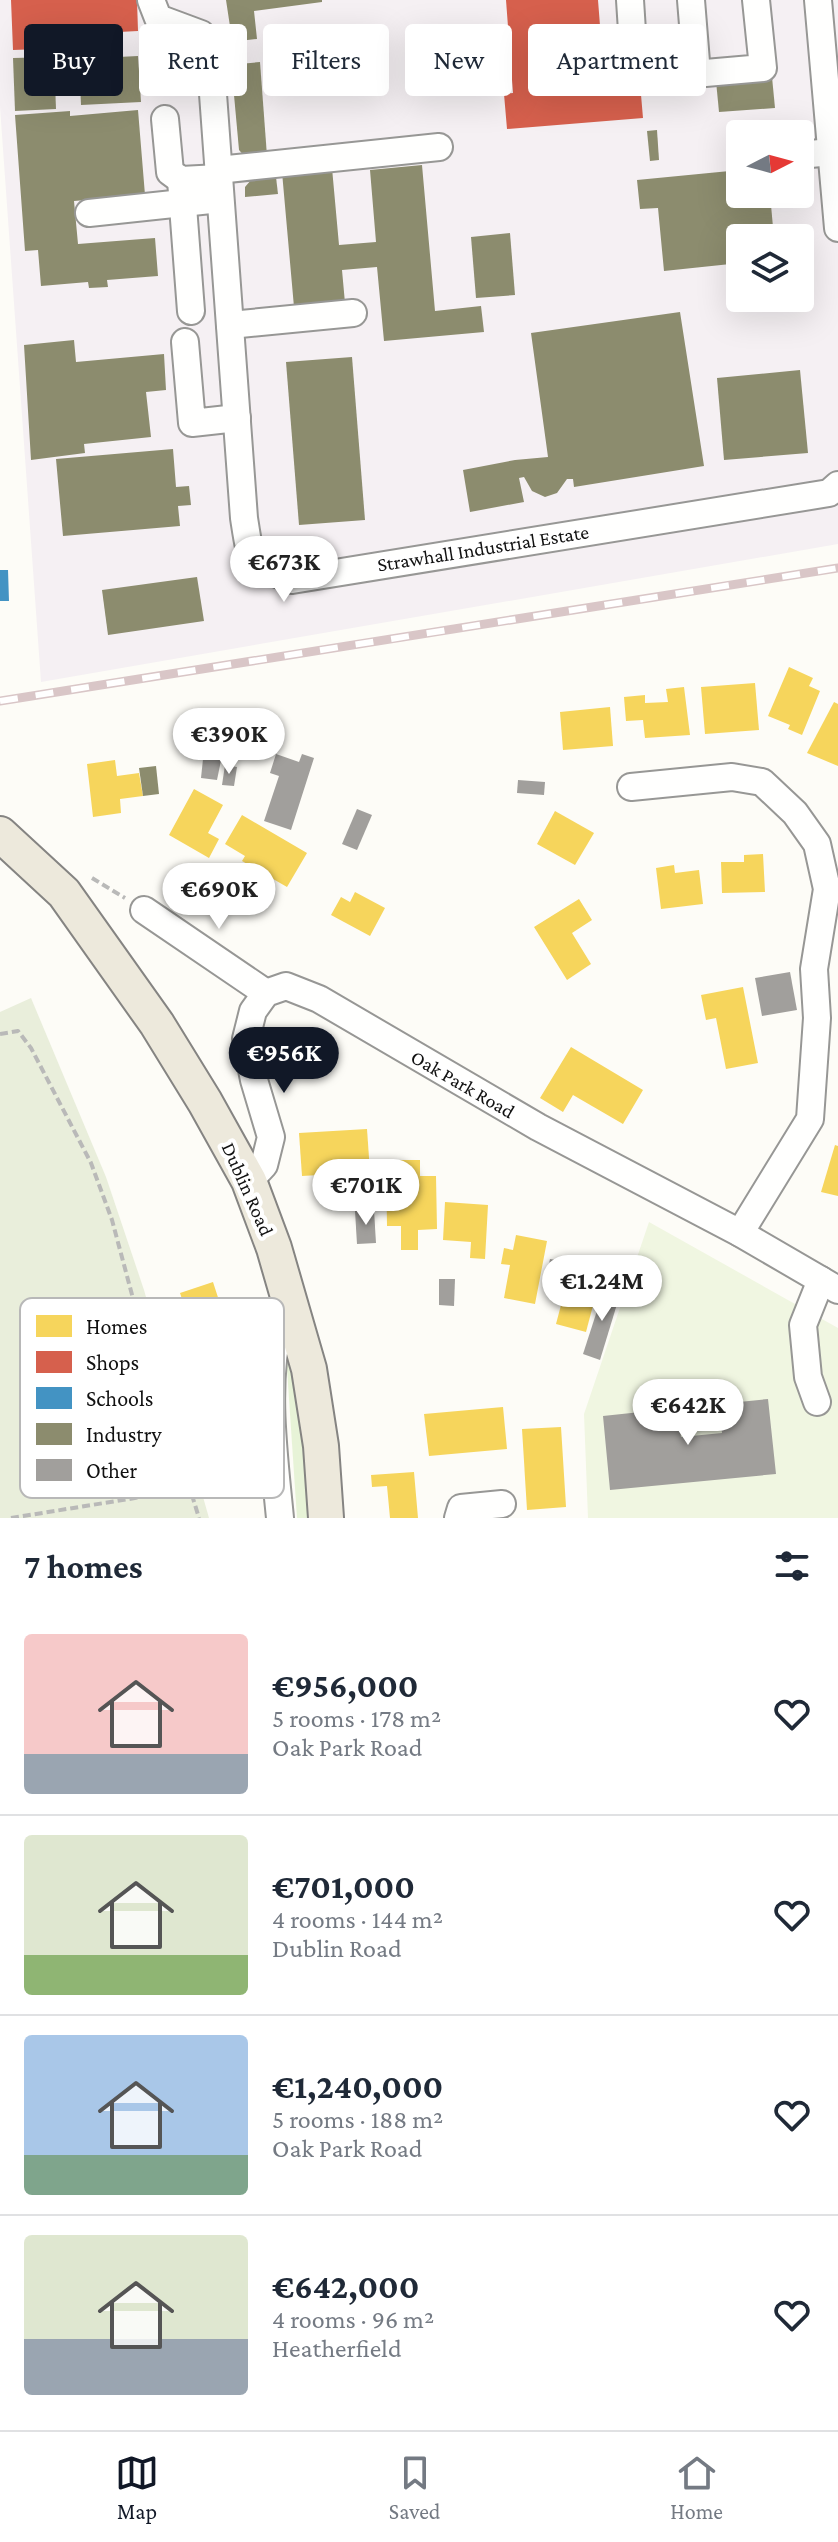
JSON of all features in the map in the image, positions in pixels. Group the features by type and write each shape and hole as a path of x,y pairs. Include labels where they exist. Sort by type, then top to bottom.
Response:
{"main road":[{"name":"Dublin Road","path":"0,834 64,893 140,1000 205,1102 249,1181 274,1248 309,1369 326,1518"}],"street":[{"name":"Strawhall Industrial Estate","path":"151,0 158,18 201,34 210,53 244,518 250,551 260,568 292,580 829,493 838,485"},
{"path":"630,0 632,24"},
{"path":"691,0 693,24"},
{"path":"706,73 763,68 756,0"},
{"path":"818,0 838,228"},
{"path":"165,119 170,172 182,192 191,311"},
{"path":"89,213 219,182 439,147"},
{"path":"814,154 831,152"},
{"path":"230,325 353,313"},
{"path":"185,342 192,423 237,418"},
{"path":"631,787 732,777 762,782 795,813 817,844 827,889 814,969 817,1018 810,1119 740,1233"},
{"path":"144,910 266,993 253,1011 246,1039 271,1137 264,1165 249,1181"},
{"name":"Oak Park Road","path":"266,993 286,986 319,999 538,1127 740,1233 829,1285"},
{"path":"817,1402 808,1377 803,1325 829,1285"},
{"path":"284,1323 296,1320"},
{"path":"278,1498 280,1518"},
{"path":"458,1518 461,1508 502,1504"}],"path":[{"path":"0,1034 18,1031 31,1048 91,1163 112,1220 133,1298"},
{"path":"11,1518 135,1498"},
{"path":"193,1498 199,1518"}],"shaded area":[{"path":"0,0 838,0 838,544 41,682 0,107"}],"green space":[{"path":"31,998 106,1177 146,1298 20,1298 20,1498 203,1498 209,1518 0,1518 0,1012"},
{"path":"649,1222 838,1328 838,1518 588,1518 584,1414"},
{"path":"292,1353 314,1518 297,1518 286,1354"}],"building: Homes":[{"path":"789,667 813,678 809,686 820,691 802,735 788,729 790,725 768,716"},
{"path":"755,683 759,730 705,734 701,687"},
{"path":"684,687 690,735 645,738 643,720 626,721 624,697 645,695 645,703 668,702 666,689"},
{"path":"834,702 838,704 838,766 807,753"},
{"path":"610,707 613,746 563,750 560,712"},
{"path":"115,760 117,776 139,773 143,796 120,799 121,813 93,817 87,764"},
{"path":"194,789 223,805 208,833 219,839 209,858 169,835"},
{"path":"555,811 594,833 575,865 537,844"},
{"path":"242,815 307,853 287,887 242,861 245,856 225,844"},
{"path":"763,854 765,892 722,893 721,862 744,862 744,855"},
{"path":"674,865 675,873 699,870 703,904 661,909 656,868"},
{"path":"355,892 385,908 370,936 331,915 341,897 350,902"},
{"path":"579,899 592,920 572,933 591,964 567,980 534,927"},
{"path":"743,987 758,1063 726,1069 716,1018 706,1020 701,995"},
{"path":"571,1047 643,1090 623,1124 573,1095 563,1112 540,1098"},
{"path":"367,1129 370,1172 302,1176 299,1133"},
{"path":"835,1145 838,1146 838,1196 821,1192"},
{"path":"386,1160 420,1160 420,1176 436,1176 437,1229 418,1230 418,1250 401,1250 401,1226 387,1226"},
{"path":"445,1202 488,1205 485,1259 470,1258 471,1242 443,1240"},
{"path":"516,1235 547,1241 535,1304 504,1298 510,1265 501,1264 504,1248 513,1250"},
{"path":"574,1256 604,1264 586,1332 556,1324"},
{"path":"213,1282 218,1298 182,1298 180,1293"},
{"path":"503,1407 507,1449 429,1456 424,1414"},
{"path":"561,1427 566,1507 527,1510 522,1429"},
{"path":"414,1472 418,1518 390,1518 387,1486 372,1487 371,1475"}],"building: Shops":[{"path":"11,0 137,0 138,31 123,32 123,24 24,24 24,50 13,50"},
{"path":"506,0 598,0 600,24 528,24 528,96 641,96 643,118 507,129 504,96 512,96 513,93 512,24 508,24"}],"building: Schools":[{"path":"0,570 8,570 9,601 0,601"}],"building: Industry":[{"path":"226,0 322,0 254,11 257,39 247,40 247,24 230,24"},
{"path":"138,56 141,102 81,105 81,96 123,96 123,57"},
{"path":"13,58 24,58 24,96 56,96 56,109 15,111"},
{"path":"260,62 267,156 246,158 239,150 234,96 247,96 247,63"},
{"path":"772,77 775,108 719,112 716,81"},
{"path":"138,110 145,195 74,201 78,244 155,238 158,276 107,280 108,287 89,288 88,282 41,286 38,250 25,251 15,115 70,111 70,116"},
{"path":"657,130 659,160 650,161 647,131"},
{"path":"422,165 435,311 481,306 484,332 384,341 377,267 342,270 345,303 294,307 282,172 332,168 339,245 376,242 370,170"},
{"path":"726,171 726,208 771,208 773,224 726,224 726,264 664,271 658,208 640,209 637,180"},
{"path":"276,177 278,194 245,197 245,187 251,180"},
{"path":"510,233 515,295 476,298 471,237"},
{"path":"680,312 704,466 574,487 573,479 567,479 557,493 545,497 532,491 524,477 519,478 524,502 470,512 463,470 548,457 531,333"},
{"path":"74,340 76,362 164,354 166,390 146,392 151,437 84,444 85,453 31,460 24,345"},
{"path":"352,357 365,520 299,525 286,362"},
{"path":"800,370 808,453 724,460 717,378"},
{"path":"173,449 176,487 189,486 191,505 178,506 180,526 63,536 56,459"},
{"path":"197,577 204,621 108,635 102,590"},
{"path":"156,766 159,794 143,796 139,768"}],"building: Other":[{"path":"205,740 225,741 217,780 201,778"},
{"path":"276,754 299,762 302,754 314,758 291,830 264,821 279,776 270,773"},
{"path":"225,765 237,767 234,786 222,785"},
{"path":"518,780 545,782 544,795 517,793"},
{"path":"357,809 372,815 357,850 342,844"},
{"path":"790,972 797,1010 762,1016 755,978"},
{"path":"374,1210 376,1243 357,1244 355,1211"},
{"path":"550,1259 562,1261 556,1289 544,1286"},
{"path":"439,1279 455,1279 454,1306 439,1305"},
{"path":"605,1286 621,1291 600,1360 583,1354"},
{"path":"768,1399 776,1474 610,1490 603,1416 678,1408 681,1437 722,1433 719,1404"}],"railway":[{"path":"0,701 838,568"}]}
